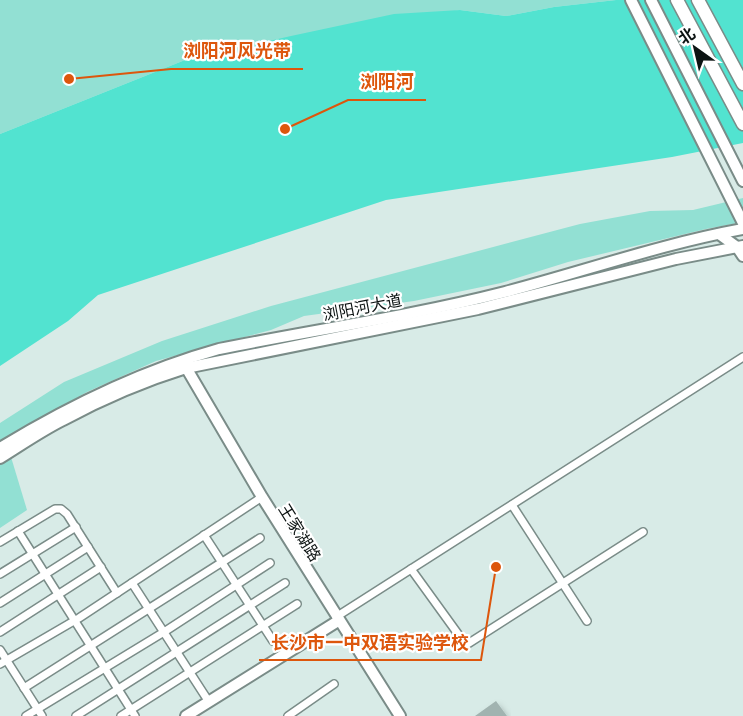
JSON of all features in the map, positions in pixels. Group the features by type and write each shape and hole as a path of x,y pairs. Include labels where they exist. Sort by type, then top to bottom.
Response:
{"highway":[{"path":"678,0 743,124"},
{"path":"698,0 743,84"}],"main road":[{"path":"631,0 743,223"},
{"path":"651,0 743,181"},
{"name":"浏阳河大道","path":"0,448 58,413 87,399 227,347 506,291 667,245 743,229"},
{"path":"719,234 741,250"},
{"name":"浏阳河大道","path":"0,458 62,420 184,364 478,309 676,259 741,250"},
{"name":"王家湖路","path":"184,364 262,497 400,716"},
{"path":"186,716 337,619"}],"street":[{"path":"337,619 411,569 743,357"},
{"path":"3,662 74,621 262,497"},
{"path":"512,505 587,621"},
{"path":"0,542 61,508 76,527 117,593"},
{"path":"0,574 76,527"},
{"path":"18,531 133,713"},
{"path":"411,569 466,645 643,532"},
{"path":"204,535 273,641"},
{"path":"24,688 260,538"},
{"path":"0,603 88,547"},
{"path":"26,716 164,632 270,563"},
{"path":"0,632 101,567"},
{"path":"132,583 209,702"},
{"path":"76,716 285,583"},
{"path":"121,716 133,713 297,604"},
{"path":"0,650 3,662 24,688 42,716"},
{"path":"288,716 334,684"}],"shaded area":[{"path":"0,0 616,0 554,7 506,16 460,10 185,60 0,134"},
{"path":"616,0 743,0 743,143 672,157 386,200 98,295 68,321 0,366 0,134 185,60 291,36 394,14 460,10 506,16 554,7"},
{"path":"743,198 743,222 568,262 501,283 414,301 304,316 271,330 156,361 87,392 0,442 0,423 64,382 162,341 271,306 580,224 650,211 693,210"},
{"path":"11,457 27,510 0,528 0,464"}],"building":[{"path":"496,701 507,716 475,716"}],"place":[{"name":"浏阳河风光带","path":"69,79"},
{"name":"浏阳河","path":"285,129"},
{"name":"长沙市一中双语实验学校","path":"496,567"}]}
